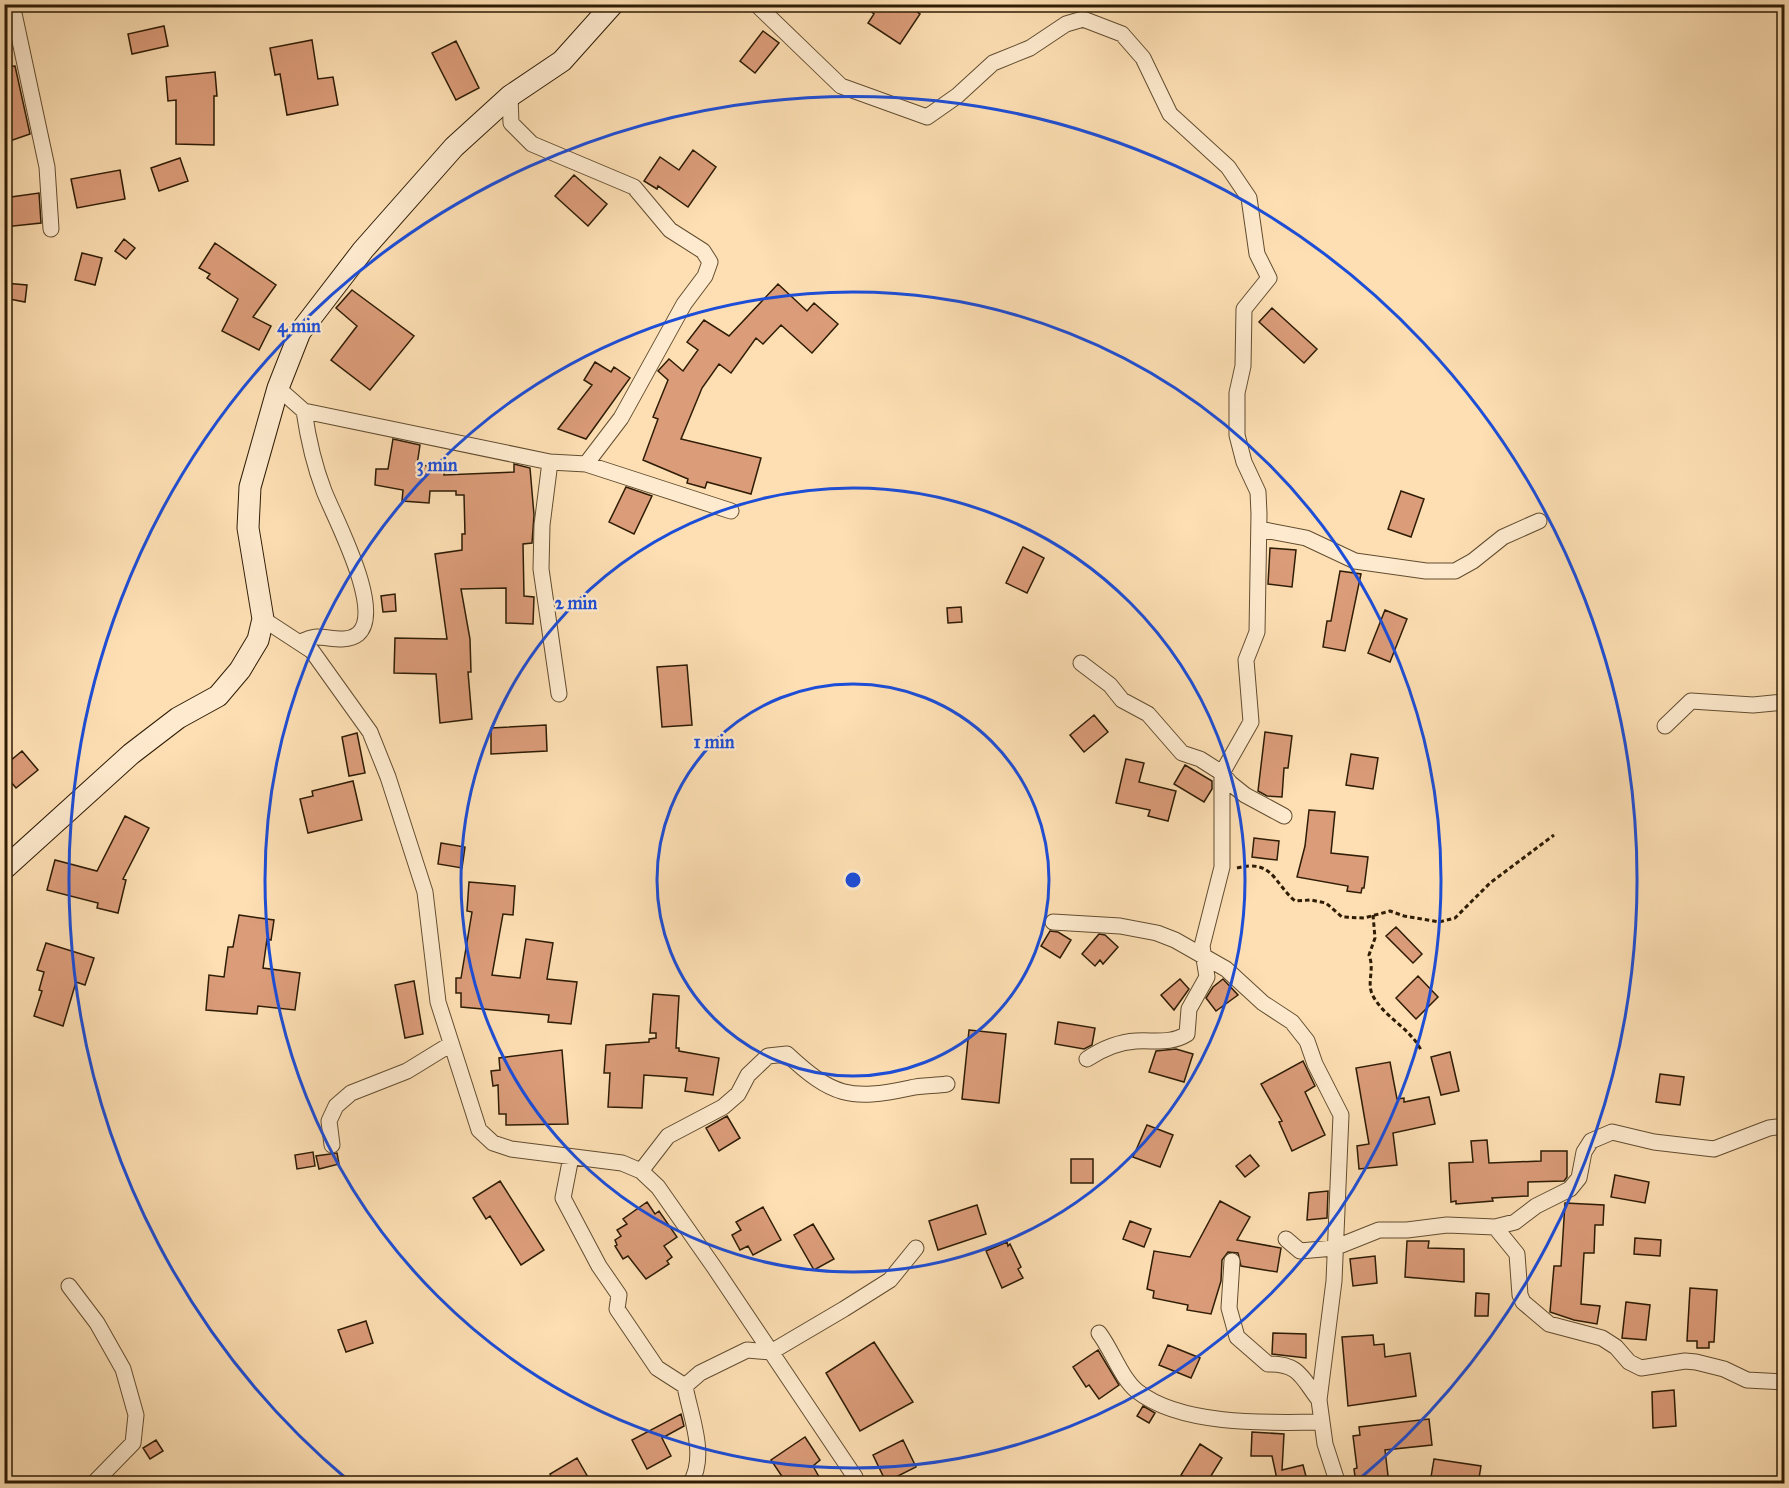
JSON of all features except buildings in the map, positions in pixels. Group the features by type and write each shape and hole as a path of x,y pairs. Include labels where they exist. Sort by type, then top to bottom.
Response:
{"street":[{"path":"12,4 47,167 51,229"},
{"path":"4,869 131,754 178,718 218,696 240,670 258,640 263,619 248,518 250,487 278,388 300,332 363,250 454,147 510,96 562,61 613,4"},
{"path":"756,4 841,87 927,117 957,96 993,63 1030,48 1066,24 1083,19 1122,34 1143,58 1170,114 1228,167 1249,198 1257,254 1269,278 1244,309 1243,366 1238,393 1238,435 1244,462 1258,492 1257,632 1246,660 1251,722 1222,773 1221,872 1202,946 1207,977 1189,1009 1187,1034 1176,1041 1124,1042 1104,1048 1087,1059"},
{"path":"510,96 511,123 532,144 634,187 670,230 703,252 710,262 705,276 684,304 621,418 586,464"},
{"path":"278,388 304,411 550,462 586,464 731,511"},
{"path":"300,642 315,637 353,638 360,632 364,623 362,587 349,544 324,492 309,443 304,411"},
{"path":"550,462 542,525 541,569 560,694"},
{"path":"1259,529 1306,538 1356,561 1426,571 1455,571 1473,561 1503,537 1539,521"},
{"path":"263,619 312,651 370,732 388,777 425,892 438,1002 479,1130 493,1143 511,1149 622,1164 641,1171 658,1187 855,1477 856,1484"},
{"path":"1081,663 1110,685 1122,700 1148,714 1182,753 1200,759 1222,773 1245,795 1284,816"},
{"path":"1665,726 1691,701 1753,705 1785,702"},
{"path":"1053,922 1120,926 1157,933 1226,969 1263,1003 1292,1022 1307,1041 1315,1064 1341,1115 1334,1281 1319,1400 1325,1444 1336,1478 1335,1484"},
{"path":"332,1145 329,1121 336,1106 351,1093 407,1071 451,1044"},
{"path":"641,1171 668,1136 723,1107 738,1094 748,1076 768,1056 787,1054 819,1082 842,1092 887,1094 911,1088 948,1084"},
{"path":"1286,1239 1300,1251 1334,1248 1378,1230 1407,1230 1447,1225 1496,1227 1515,1222 1536,1206 1570,1189 1579,1178 1584,1152 1591,1141 1612,1132 1654,1142 1714,1149 1769,1128 1785,1126"},
{"path":"571,1157 563,1198 599,1266 618,1295 617,1309 657,1368 685,1386 698,1457 695,1475 690,1484"},
{"path":"1496,1227 1517,1254 1520,1295 1523,1302 1549,1324 1602,1338 1616,1347 1629,1362 1641,1368 1685,1361 1696,1362 1724,1369 1748,1380 1785,1382"},
{"path":"685,1386 700,1373 747,1350 771,1352 890,1280 916,1248"},
{"path":"1232,1262 1229,1308 1237,1337 1268,1364 1284,1363 1297,1370 1319,1400"},
{"path":"69,1286 97,1323 123,1369 136,1415 133,1443 93,1484"},
{"path":"1099,1333 1136,1391 1162,1404 1218,1419 1322,1422"}],"path":[{"path":"1221,872 1245,866 1261,866 1270,871 1295,901 1311,900 1326,903 1342,917 1373,915 1390,911 1404,916 1439,922 1455,918 1490,883 1554,835"},
{"path":"1373,915 1375,938 1369,955 1373,966 1370,979 1371,994 1390,1017 1416,1040 1421,1050"}]}
